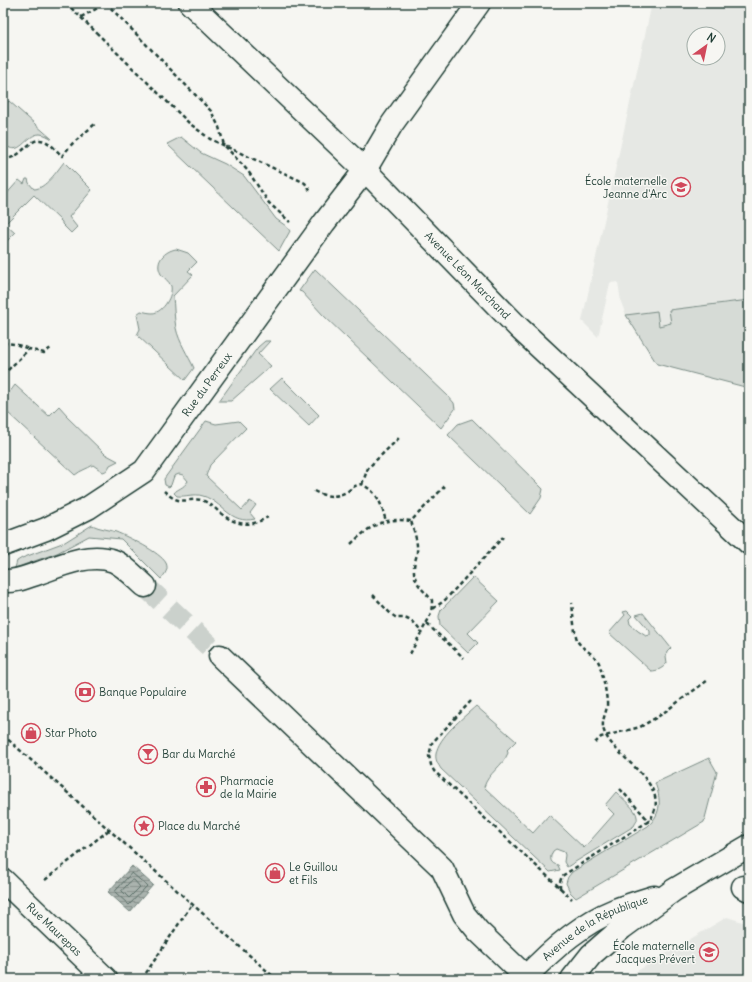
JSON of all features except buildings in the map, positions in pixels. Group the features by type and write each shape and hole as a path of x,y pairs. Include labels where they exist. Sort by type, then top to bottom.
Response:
{"main road":[{"name":"Avenue Léon Marchand","path":"190,3 366,170 519,328 749,543"},
{"name":"Rue du Perreux","path":"3,545 46,529 88,508 144,471 330,215 366,170 392,124 479,3"},
{"path":"3,581 14,582 64,563 97,558 114,561 145,586"},
{"path":"220,656 442,868 464,914 478,931 525,978"},
{"name":"Avenue de la République","path":"572,979 591,955 622,928 674,890 749,846"},
{"name":"Rue Maurepas","path":"3,880 106,979"},
{"name":"Avenue de la République","path":"525,978 542,960 588,924 614,910 674,890"}],"path":[{"path":"66,3 189,123 210,139 305,183 318,202 330,215"},
{"path":"81,16 96,9 102,3"},
{"path":"106,3 211,111 219,127 224,145 248,171 269,203 294,225"},
{"path":"3,160 16,156 29,144 39,140 50,144 62,156 72,144 96,123"},
{"path":"3,343 15,344 44,353 51,348"},
{"path":"3,375 29,349"},
{"path":"362,484 368,468 398,438"},
{"path":"144,471 171,498 178,501 195,499 207,502 228,518 243,524 256,523 268,517"},
{"path":"314,491 322,495 331,496 346,492 356,484 362,484 371,489 380,499 386,521"},
{"path":"411,521 447,484"},
{"path":"351,544 366,530 386,521 393,519 411,521"},
{"path":"410,654 431,616 432,609 432,600 418,584 414,575 417,546 411,521"},
{"path":"432,609 445,600 503,537"},
{"path":"373,595 397,618 404,618 411,621 421,632"},
{"path":"560,888 562,876 566,872 649,821 656,803 652,789 646,780 609,741 604,730 603,721 607,708 607,702 600,665 597,659 578,642 572,603"},
{"path":"427,624 464,658"},
{"path":"595,743 601,737 640,727 659,716 708,680"},
{"path":"470,701 432,743 430,756 431,765 434,771 575,902"},
{"path":"3,735 276,979"},
{"path":"620,789 649,821"},
{"path":"22,898 109,830"},
{"path":"142,979 192,904"}],"shaded area":[{"name":"École maternelle Jeanne d'Arc","path":"652,3 749,3 749,388 657,364 626,315 621,302 618,282 610,283 598,337 582,321"},
{"path":"9,101 52,139 42,134 35,135 18,148 14,149 3,143 3,107"},
{"path":"181,137 201,153 225,164 244,176 276,219 290,231 279,251 167,144"},
{"path":"64,162 92,190 69,217 77,227 71,233 62,224 62,222 34,195 5,224 15,233 3,243 3,198 19,180 24,184 26,179 28,179 29,183 34,189 42,186"},
{"path":"176,249 188,253 197,262 188,271 193,275 173,296 177,333 194,368 185,380 137,335 140,329 137,314 141,311 152,313 157,312 164,307 169,299 171,286 161,274 159,265 165,254"},
{"path":"315,269 454,403 455,409 441,428 323,315 302,292 299,291"},
{"path":"749,300 749,388 657,364 626,315 657,311 659,326 671,323 669,310"},
{"path":"265,341 270,341 258,354 271,366 231,401 219,401 258,347"},
{"path":"282,378 319,415 309,426 270,389"},
{"path":"15,385 49,416 59,406 67,415 66,416 105,454 118,461 110,465 104,472 93,465 75,475 7,412 4,405 6,397"},
{"path":"472,419 543,489 541,498 530,514 448,435 458,424"},
{"path":"206,421 216,424 239,421 246,428 210,465 206,476 242,510 250,501 256,505 250,513 255,519 239,519 210,499 203,496 177,496 174,493 188,481 183,475 179,474 174,476 169,487 165,485 164,479"},
{"path":"92,525 121,534 157,554 167,565 164,575 161,579 121,539 89,536 57,553 15,568 17,561 22,558 65,542"},
{"path":"473,577 499,601 468,633 478,643 468,653 440,626 439,616 441,610"},
{"path":"627,611 632,616 629,619 630,624 646,636 650,635 650,631 636,615 643,613 671,648 667,652 667,663 660,669 651,671 609,633 625,615 623,612"},
{"path":"476,706 516,741 507,750 508,753 506,758 489,778 484,787 533,833 549,815 584,848 614,814 605,805 616,792 636,814 637,820 634,826 567,867 564,862 564,852 556,849 553,851 551,860 553,863 558,865 560,870 550,872 441,769 437,762 436,754 441,741 452,728"},
{"path":"709,758 717,772 704,822 576,898 570,892 566,883 572,872 648,826 653,821 659,806 655,783"},
{"name":"École maternelle Jacques Prévert","path":"727,917 749,924 749,979 624,979"}],"water":[{"path":"132,866 153,885 130,912 108,892"}],"tunnel":[{"path":"145,586 220,656"}],"place":[{"name":"École maternelle Jeanne d'Arc","path":"681,187"},
{"name":"Banque Populaire","path":"85,692"},
{"name":"Star Photo","path":"31,733"},
{"name":"Bar du Marché","path":"148,754"},
{"name":"Pharmacie de la Mairie","path":"206,787"},
{"name":"Place du Marché","path":"144,826"},
{"name":"Le Guillou et Fils","path":"275,873"},
{"name":"École maternelle Jacques Prévert","path":"709,952"}]}
